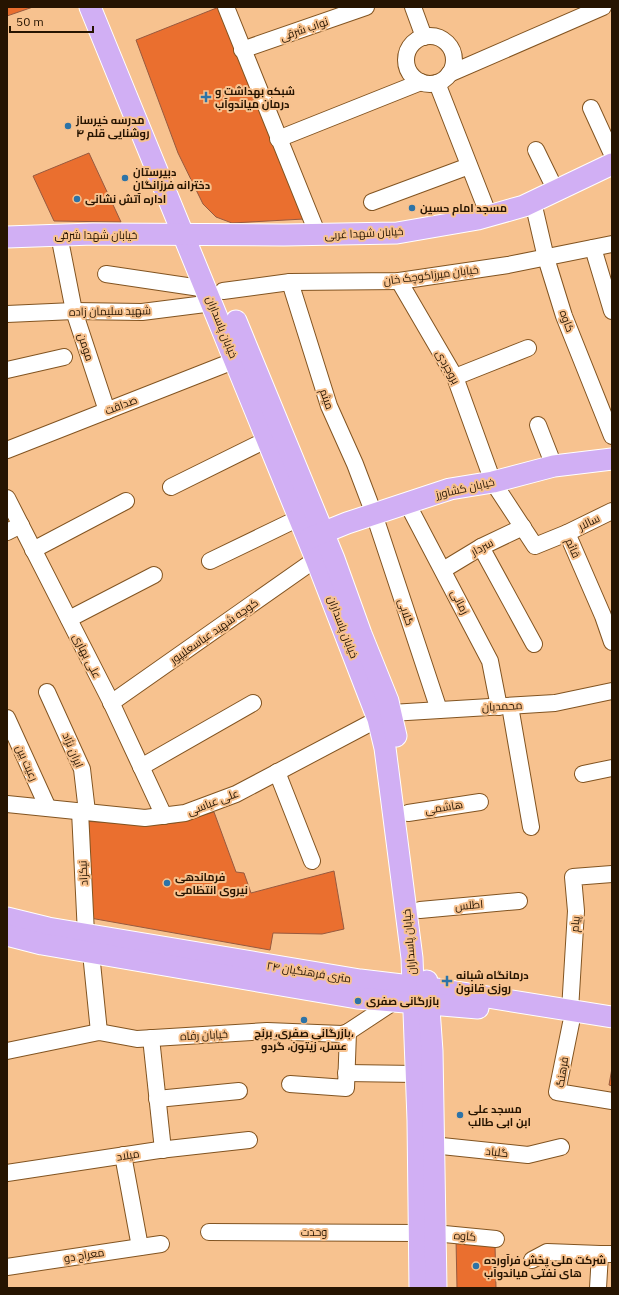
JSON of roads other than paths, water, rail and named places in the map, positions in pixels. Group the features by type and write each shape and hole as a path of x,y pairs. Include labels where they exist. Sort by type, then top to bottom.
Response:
{"main road":[{"path":"90,7 192,235"},
{"path":"106,7 214,294 315,535"},
{"name":"خیابان شهدا غربی","path":"192,235 397,233 489,216 533,202 612,164"},
{"name":"خیابان شهدا شرقی","path":"7,237 59,235 192,235"},
{"name":"خیابان پاسداران","path":"214,294 236,360 299,518 315,535 388,701 384,716 385,748 408,917 415,996 432,1050 432,1145 427,1233 420,1288"},
{"name":"خیابان کشاورز","path":"315,535 450,489 493,482 554,466 612,459"},
{"name":"خیابان پاسداران","path":"315,535 316,559 398,745 420,910 415,996 416,1074 427,1233 436,1288"},
{"name":"۲۴ متری فرهنگیان","path":"7,918 88,944"},
{"name":"۲۴ متری فرهنگیان","path":"7,935 42,944 88,944 352,979 415,996 471,1007 570,1016 612,1017"},
{"name":"۲۴ متری فرهنگیان","path":"570,1016 612,1029"}],"street":[{"path":"226,7 278,139 318,234"},
{"name":"نواب شرقی","path":"242,50 366,7"},
{"path":"413,7 424,37"},
{"path":"278,139 436,79 603,7"},
{"path":"424,37 435,37 448,45 453,59 436,79 409,72 406,57 408,49 413,43 424,37"},
{"path":"436,79 489,216"},
{"path":"591,108 612,154"},
{"path":"536,150 556,191"},
{"path":"372,202 469,166"},
{"name":"کاوه","path":"533,202 546,258 564,316 612,436"},
{"name":"مومن","path":"59,235 74,311 107,411"},
{"name":"خیابان میرزاکوچک خان","path":"214,294 290,282 399,281 508,265 612,244"},
{"path":"593,248 612,311"},
{"path":"106,274 214,294"},
{"name":"بروجردی","path":"399,281 455,377 493,482"},
{"name":"میثم","path":"290,282 329,406 355,464 374,514"},
{"name":"شهید سلیمان زاده","path":"7,314 74,311 142,312 214,294"},
{"path":"455,377 528,348"},
{"path":"7,370 64,357"},
{"name":"صداقت","path":"7,450 236,360"},
{"path":"538,425 554,466"},
{"path":"171,487 268,439"},
{"name":"قائم","path":"493,482 535,546 567,533 607,614 612,642"},
{"name":"علی بهاری","path":"7,498 14,529 34,550 111,703 164,816"},
{"path":"34,550 126,501"},
{"name":"زمانی","path":"407,503 490,661 505,706 532,827"},
{"name":"سالار","path":"567,533 612,511"},
{"name":"گلابی","path":"374,514 439,710"},
{"path":"210,561 299,518"},
{"name":"سردار","path":"443,570 480,547 523,527"},
{"path":"480,547 534,644"},
{"name":"کوچه شهید عباسعلیپور","path":"111,703 316,559"},
{"path":"69,619 154,575"},
{"name":"محمدیان","path":"384,716 439,710 555,703 612,691"},
{"name":"ایران نژاد","path":"46,692 82,769 83,811"},
{"path":"141,767 253,703"},
{"name":"علی عباسی","path":"7,804 145,818 185,813 236,794 384,716"},
{"name":"رعیت بین","path":"7,718 48,808"},
{"path":"583,774 612,768"},
{"path":"277,772 312,861"},
{"name":"هاشمی","path":"408,813 480,802"},
{"name":"نیکزاد","path":"83,811 88,944 99,1032"},
{"name":"پیام","path":"570,1016 576,911 573,876 612,874"},
{"name":"اطلس","path":"420,910 519,900"},
{"name":"خیابان رفاه","path":"7,1051 99,1032 137,1039 267,1031 342,1034 415,996"},
{"name":"فرهنگ","path":"570,1016 557,1092 612,1101"},
{"path":"290,1084 346,1088 348,1032"},
{"path":"151,1038 163,1150"},
{"path":"346,1073 416,1074"},
{"path":"157,1099 239,1091"},
{"name":"میلاد","path":"7,1173 123,1155 249,1140"},
{"name":"گلباد","path":"432,1145 528,1155 561,1146"},
{"path":"123,1155 140,1247"},
{"name":"وحدت","path":"210,1232 427,1233"},
{"name":"کاوه","path":"427,1233 496,1239"},
{"name":"معراج دو","path":"7,1267 161,1244"},
{"path":"532,1260 547,1252 606,1254 598,1288"}],"place":[{"name":"شبکه بهداشت و درمان میاندوآب","path":"206,97"},
{"name":"مدرسه خیرساز روشنایی قلم ۴","path":"68,126"},
{"name":"دبیرستان دخترانه فرزانگان","path":"125,178"},
{"name":"اداره آتش نشانی","path":"77,199"},
{"name":"مسجد امام حسین","path":"412,208"},
{"name":"فرماندهی نیروی انتظامی","path":"167,883"},
{"name":"درمانگاه شبانه روزی قانون","path":"447,981"},
{"name":"بازرگانی صفری","path":"358,1001"},
{"name":"بازرگانی صفری، برنج، عسل، زیتون، گردو","path":"304,1020"},
{"name":"مسجد علی ابن ابی طالب","path":"460,1115"},
{"name":"شرکت ملی پخش فرآورده های نفتی میاندوآب","path":"476,1266"}]}
